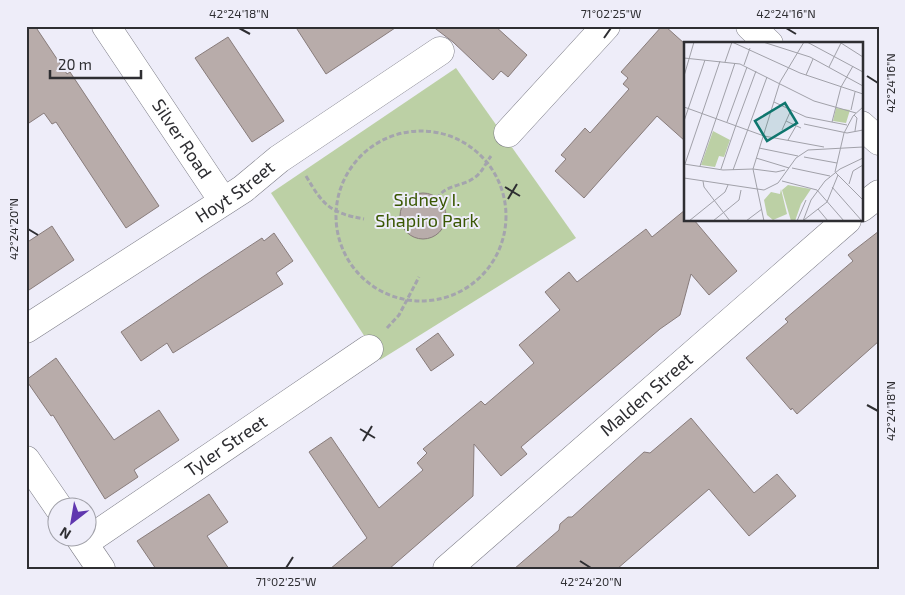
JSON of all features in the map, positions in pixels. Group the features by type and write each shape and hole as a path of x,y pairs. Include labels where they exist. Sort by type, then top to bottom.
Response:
{"street":[{"name":"Silver Road","path":"106,26 223,201"},
{"path":"508,133 606,26"},
{"path":"750,26 767,42"},
{"name":"Hoyt Street","path":"26,329 243,189 280,159 440,50"},
{"path":"862,126 879,141"},
{"path":"862,207 879,194"},
{"name":"Malden Street","path":"447,569 846,221"},
{"name":"Tyler Street","path":"98,529 369,349"},
{"path":"26,460 52,498"},
{"path":"87,548 101,569"}],"path":[{"path":"429,131 450,136 469,145 487,162 498,178 506,201 506,216 501,247 490,267 474,284 454,295 431,301 408,300 385,293 366,280 350,263 341,244 336,223 337,202 343,182 354,163 369,148 387,138 408,132 429,131"},
{"path":"438,199 446,189 472,180 480,173 487,162"},
{"path":"301,169 323,204 337,212 364,219"},
{"path":"408,300 420,277"}],"green space":[{"name":"Sidney I. Shapiro Park","path":"456,68 576,238 380,360 271,193"}],"building":[{"path":"26,26 35,26 67,74 70,72 159,206 126,228 56,122 52,124 44,113 26,125"},
{"path":"295,26 398,26 326,74"},
{"path":"432,26 495,26 527,55 508,77 501,71 493,80 453,42"},
{"path":"662,26 665,26 684,43 684,140 657,116 584,198 555,171 566,159 561,155 585,128 590,133 629,89 623,84 628,78 621,72"},
{"path":"228,37 284,121 252,142 195,58"},
{"path":"423,193 436,197 442,203 446,216 442,229 436,235 423,239 410,235 404,229 400,216 404,203 410,197"},
{"path":"684,211 684,221 695,221 737,271 709,295 691,274 680,315 660,329 521,447 527,454 501,476 474,444 473,496 389,569 330,569 367,538 309,452 331,437 379,508 423,470 417,463 427,453 423,449 481,401 485,405 534,363 519,345 560,310 545,292 569,272 577,282 646,229 652,237"},
{"path":"52,226 74,260 26,292 26,243"},
{"path":"879,231 879,341 797,414 792,408 791,410 746,358 788,322 785,319 853,261 848,255"},
{"path":"274,233 293,261 276,273 283,284 173,353 167,343 141,361 121,332 262,238 264,241"},
{"path":"438,333 454,355 431,371 416,349"},
{"path":"56,358 114,440 159,410 179,440 134,470 138,477 105,499 53,415 51,416 26,380"},
{"path":"691,418 754,493 777,474 796,496 749,536 709,489 617,569 514,569 559,530 560,524 568,517 572,517 644,452 650,453"},
{"path":"209,494 228,522 207,536 229,569 156,569 137,541"}]}
